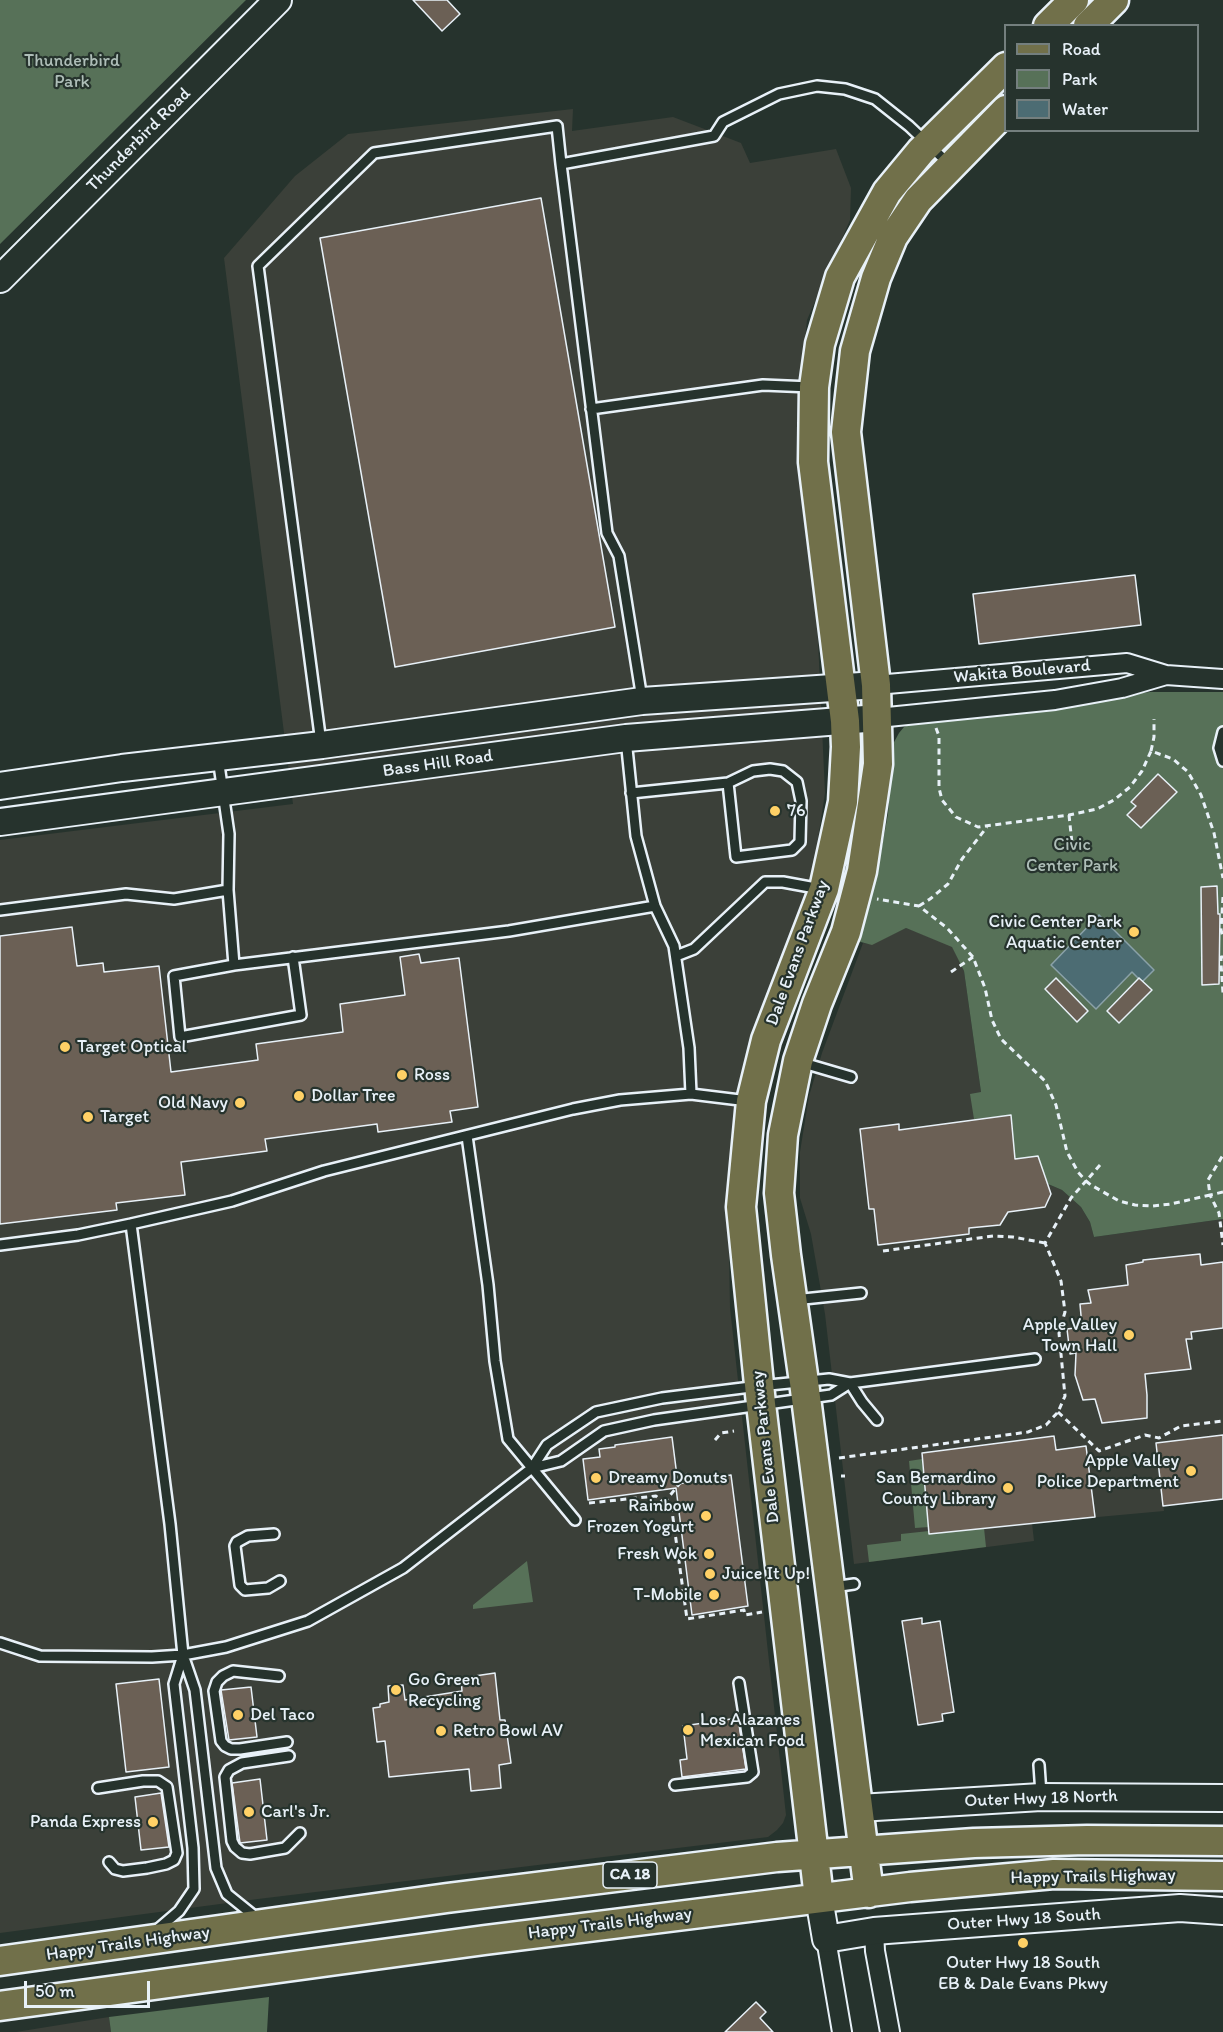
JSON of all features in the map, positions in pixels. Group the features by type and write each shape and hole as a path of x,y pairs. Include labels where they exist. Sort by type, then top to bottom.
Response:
{"main road":[{"name":"Thunderbird Road","path":"0,279 279,0"},
{"path":"1050,24 1074,0"},
{"path":"1090,24 1113,0"},
{"name":"Dale Evans Parkway","path":"819,1898 760,1395 741,1207 751,1101 766,1040 824,890 843,802 845,721 813,462 814,387 820,344 840,278 887,192 928,144 1004,68"},
{"name":"Dale Evans Parkway","path":"869,1893 859,1808 842,1586 806,1390 779,1193 783,1135 798,1061 817,1004 846,932 862,871 878,764 876,684 846,432 855,351 876,278 893,237 918,200 1004,111"},
{"name":"Bass Hill Road","path":"0,786 642,701 876,684"},
{"name":"Bass Hill Road","path":"0,822 626,738 878,718"},
{"name":"Outer Hwy 18 North","path":"859,1808 1041,1797 1223,1798"},
{"name":"Happy Trails Highway","path":"0,1961 447,1898 813,1854 974,1843 1087,1840 1223,1841"},
{"name":"Happy Trails Highway","path":"0,2006 473,1941 963,1882 1054,1874 1223,1876"},
{"path":"869,1893 874,1931"},
{"path":"819,1898 826,1939"},
{"name":"Outer Hwy 18 South","path":"826,1939 874,1931 1180,1908 1223,1911"}],"street":[{"name":"Wakita Boulevard","path":"876,684 1127,663 1166,675 1223,679"},
{"name":"Wakita Boulevard","path":"878,718 1055,700 1123,688 1166,675"},
{"path":"874,1931 875,1951 890,2032"},
{"path":"826,1939 842,2032"}],"lane":[{"path":"561,164 714,136 723,122 779,93 818,86 845,89 875,99 909,126 951,166"},
{"path":"322,745 258,266 375,153 557,126 607,532 619,556 642,701"},
{"path":"591,409 764,385 814,387"},
{"path":"1223,732 1219,748 1223,761"},
{"path":"626,738 636,836 655,906 674,946 676,956 689,1048 691,1094"},
{"path":"218,757 229,834 228,890 234,965"},
{"path":"631,793 728,783 753,771 770,769 783,771 797,782 801,801 800,842 792,850 736,857 728,783"},
{"path":"676,956 694,949 765,882 783,882 824,890"},
{"path":"0,910 126,894 174,898 228,890"},
{"path":"293,957 301,1015 180,1037 174,976 293,957 509,931 655,906"},
{"path":"798,1061 851,1077"},
{"path":"0,1245 78,1235 232,1201 324,1171 620,1100 691,1094 751,1101"},
{"path":"467,1136 489,1295 495,1361 508,1438 575,1520"},
{"path":"131,1224 170,1524 183,1655 195,1690 216,1868 227,1894 264,1925"},
{"path":"792,1300 861,1293"},
{"path":"532,1468 561,1461 604,1431 760,1395 806,1390 829,1379 850,1383 1035,1359"},
{"path":"0,1643 40,1656 152,1658 226,1647 308,1621 403,1568 532,1468 547,1445 596,1412 662,1398 760,1395 806,1390 831,1395 850,1383"},
{"path":"850,1383 862,1402 878,1420"},
{"path":"274,1534 248,1536 237,1542 235,1546 240,1585 245,1590 268,1588 280,1581"},
{"path":"130,1944 162,1927 179,1911 194,1889 193,1848 174,1684 183,1655"},
{"path":"279,1676 233,1671 217,1682 214,1691 221,1741 225,1746 240,1749 287,1742"},
{"path":"675,1785 747,1777 753,1772 739,1683"},
{"path":"289,1756 242,1763 229,1770 225,1777 232,1841 242,1853 250,1854 285,1848 300,1833"},
{"path":"1039,1765 1041,1797"},
{"path":"98,1788 150,1780 158,1780 167,1787 177,1853 174,1860 166,1864 147,1868 123,1871 115,1869 108,1862"}],"path":[{"path":"934,725 939,736 939,788 942,800 952,813 963,821 978,827 1097,809 1120,796 1139,776 1151,751 1154,718"},
{"path":"1151,751 1173,759 1182,765 1193,778 1214,833 1223,878"},
{"path":"1069,815 1072,843"},
{"path":"918,906 948,884 962,859 987,826"},
{"path":"1223,897 1221,930 1223,937"},
{"path":"876,898 918,906 947,928 973,957 985,988 992,1020 1001,1039 1045,1081 1056,1105 1067,1152 1086,1180 1098,1190 1119,1201 1134,1205 1171,1204 1223,1192"},
{"path":"951,972 973,957"},
{"path":"1223,957 1221,957 1223,993"},
{"path":"1223,1155 1208,1180 1210,1195 1219,1213 1223,1245"},
{"path":"1071,1198 1100,1165"},
{"path":"883,1251 993,1236 1045,1243"},
{"path":"1058,1412 1099,1451 1145,1435 1159,1438 1181,1426 1223,1421"},
{"path":"715,1440 721,1433 734,1431"},
{"path":"664,1503 688,1473"},
{"path":"589,1503 656,1496 672,1511 687,1619 744,1610 745,1616 762,1612"}],"shaded area":[{"path":"573,109 572,131 673,117 741,143 750,163 836,149 851,188 850,220 807,320 799,402 818,640 825,793 812,878 741,1074 728,1195 730,1308 786,1815 783,1823 768,1837 0,1933 0,840 293,804 224,258 295,176 348,134"},
{"path":"906,928 952,946 964,971 981,1092 1012,1115 1015,1159 1038,1156 1048,1184 1062,1190 1081,1207 1090,1222 1094,1237 1223,1219 1223,1435 1156,1443 1164,1511 1032,1523 1034,1541 854,1564 825,1314 811,1234 800,1198 800,1152 809,1096 822,1053 863,943 872,944"},
{"path":"109,2017 111,2032 16,2032"}],"green space":[{"name":"Thunderbird Park","path":"0,0 246,0 0,244"},
{"name":"Civic Center Park","path":"1150,692 1223,692 1223,1219 1094,1237 1090,1222 1081,1207 1062,1190 1048,1184 1038,1157 1015,1159 1011,1115 974,1119 970,1094 981,1092 964,971 952,947 906,928 872,945 857,941 876,879 888,814 893,744 904,727 911,724"},
{"path":"922,1459 929,1527 915,1528 909,1461"},
{"path":"984,1528 986,1547 869,1562 867,1545 901,1541 901,1534 929,1531 930,1534"},
{"path":"527,1561 533,1602 473,1609 473,1605"},
{"path":"269,1997 267,2032 111,2032 109,2017"}],"water":[{"path":"1099,915 1154,970 1142,982 1132,972 1096,1009 1051,965"}],"building":[{"path":"413,0 447,0 460,14 442,31"},
{"path":"541,198 615,627 395,667 320,238"},
{"path":"1135,575 1141,625 979,644 973,594"},
{"path":"1158,774 1177,792 1141,828 1127,815 1136,806 1131,802"},
{"path":"1217,886 1218,914 1220,914 1219,984 1202,985 1201,887"},
{"path":"72,927 77,966 103,963 104,972 159,966 171,1072 258,1060 256,1044 343,1032 340,1004 405,995 400,957 419,954 421,963 459,958 478,1107 450,1111 452,1122 378,1132 377,1124 265,1139 267,1151 181,1162 185,1195 116,1203 117,1210 0,1224 0,936"},
{"path":"1056,978 1088,1011 1077,1022 1045,989"},
{"path":"1139,978 1152,990 1119,1023 1107,1011"},
{"path":"1011,1115 1015,1159 1038,1156 1051,1194 1045,1207 1008,1212 1000,1225 969,1228 969,1234 878,1245 874,1209 869,1209 860,1129 899,1124 899,1130"},
{"name":"Apple Valley Town Hall","path":"1200,1254 1201,1265 1223,1262 1223,1328 1191,1332 1192,1339 1186,1339 1191,1369 1145,1374 1147,1418 1102,1423 1095,1399 1083,1400 1075,1375 1076,1353 1070,1354 1067,1329 1082,1327 1080,1304 1091,1303 1088,1290 1128,1285 1126,1265 1143,1262 1143,1260"},
{"name":"Apple Valley Police Department","path":"1223,1435 1223,1499 1163,1506 1156,1443"},
{"name":"San Bernardino County Library","path":"1054,1436 1056,1450 1086,1446 1095,1517 929,1534 922,1453"},
{"path":"672,1437 678,1484 731,1475 748,1606 692,1615 676,1488 588,1500 583,1459 600,1457 599,1449 615,1447 615,1445"},
{"path":"922,1618 922,1624 940,1621 954,1712 942,1714 943,1721 918,1725 902,1621"},
{"name":"Retro Bowl AV","path":"495,1673 500,1720 505,1720 511,1763 499,1765 501,1788 471,1791 469,1769 389,1777 385,1741 377,1742 373,1708 389,1702 388,1686 403,1685 405,1700 462,1691 461,1678"},
{"path":"159,1679 169,1767 126,1772 116,1684"},
{"name":"Del Taco","path":"251,1687 257,1737 229,1740 221,1690"},
{"path":"738,1718 746,1769 682,1777 680,1760 687,1759 683,1726"},
{"name":"Carl's Jr.","path":"260,1779 267,1840 240,1843 232,1783"},
{"name":"Panda Express","path":"161,1793 169,1847 141,1850 135,1797"},
{"path":"756,2002 766,2012 760,2018 773,2032 725,2032"}],"place":[{"name":"76","path":"775,811"},
{"name":"Civic Center Park Aquatic Center","path":"1134,932"},
{"name":"Target Optical","path":"65,1047"},
{"name":"Ross","path":"402,1075"},
{"name":"Dollar Tree","path":"299,1096"},
{"name":"Old Navy","path":"240,1103"},
{"name":"Target","path":"88,1117"},
{"name":"Apple Valley Town Hall","path":"1129,1335"},
{"name":"Apple Valley Police Department","path":"1191,1471"},
{"name":"Dreamy Donuts","path":"596,1478"},
{"name":"San Bernardino County Library","path":"1008,1488"},
{"name":"Rainbow Frozen Yogurt","path":"706,1516"},
{"name":"Fresh Wok","path":"709,1554"},
{"name":"Juice It Up!","path":"710,1574"},
{"name":"T-Mobile","path":"714,1595"},
{"name":"Go Green Recycling","path":"396,1690"},
{"name":"Del Taco","path":"238,1715"},
{"name":"Los Alazanes Mexican Food","path":"688,1730"},
{"name":"Retro Bowl AV","path":"441,1731"},
{"name":"Carl's Jr.","path":"249,1812"},
{"name":"Panda Express","path":"153,1822"},
{"name":"Outer Hwy 18 South EB & Dale Evans Pkwy","path":"1023,1943"}]}
